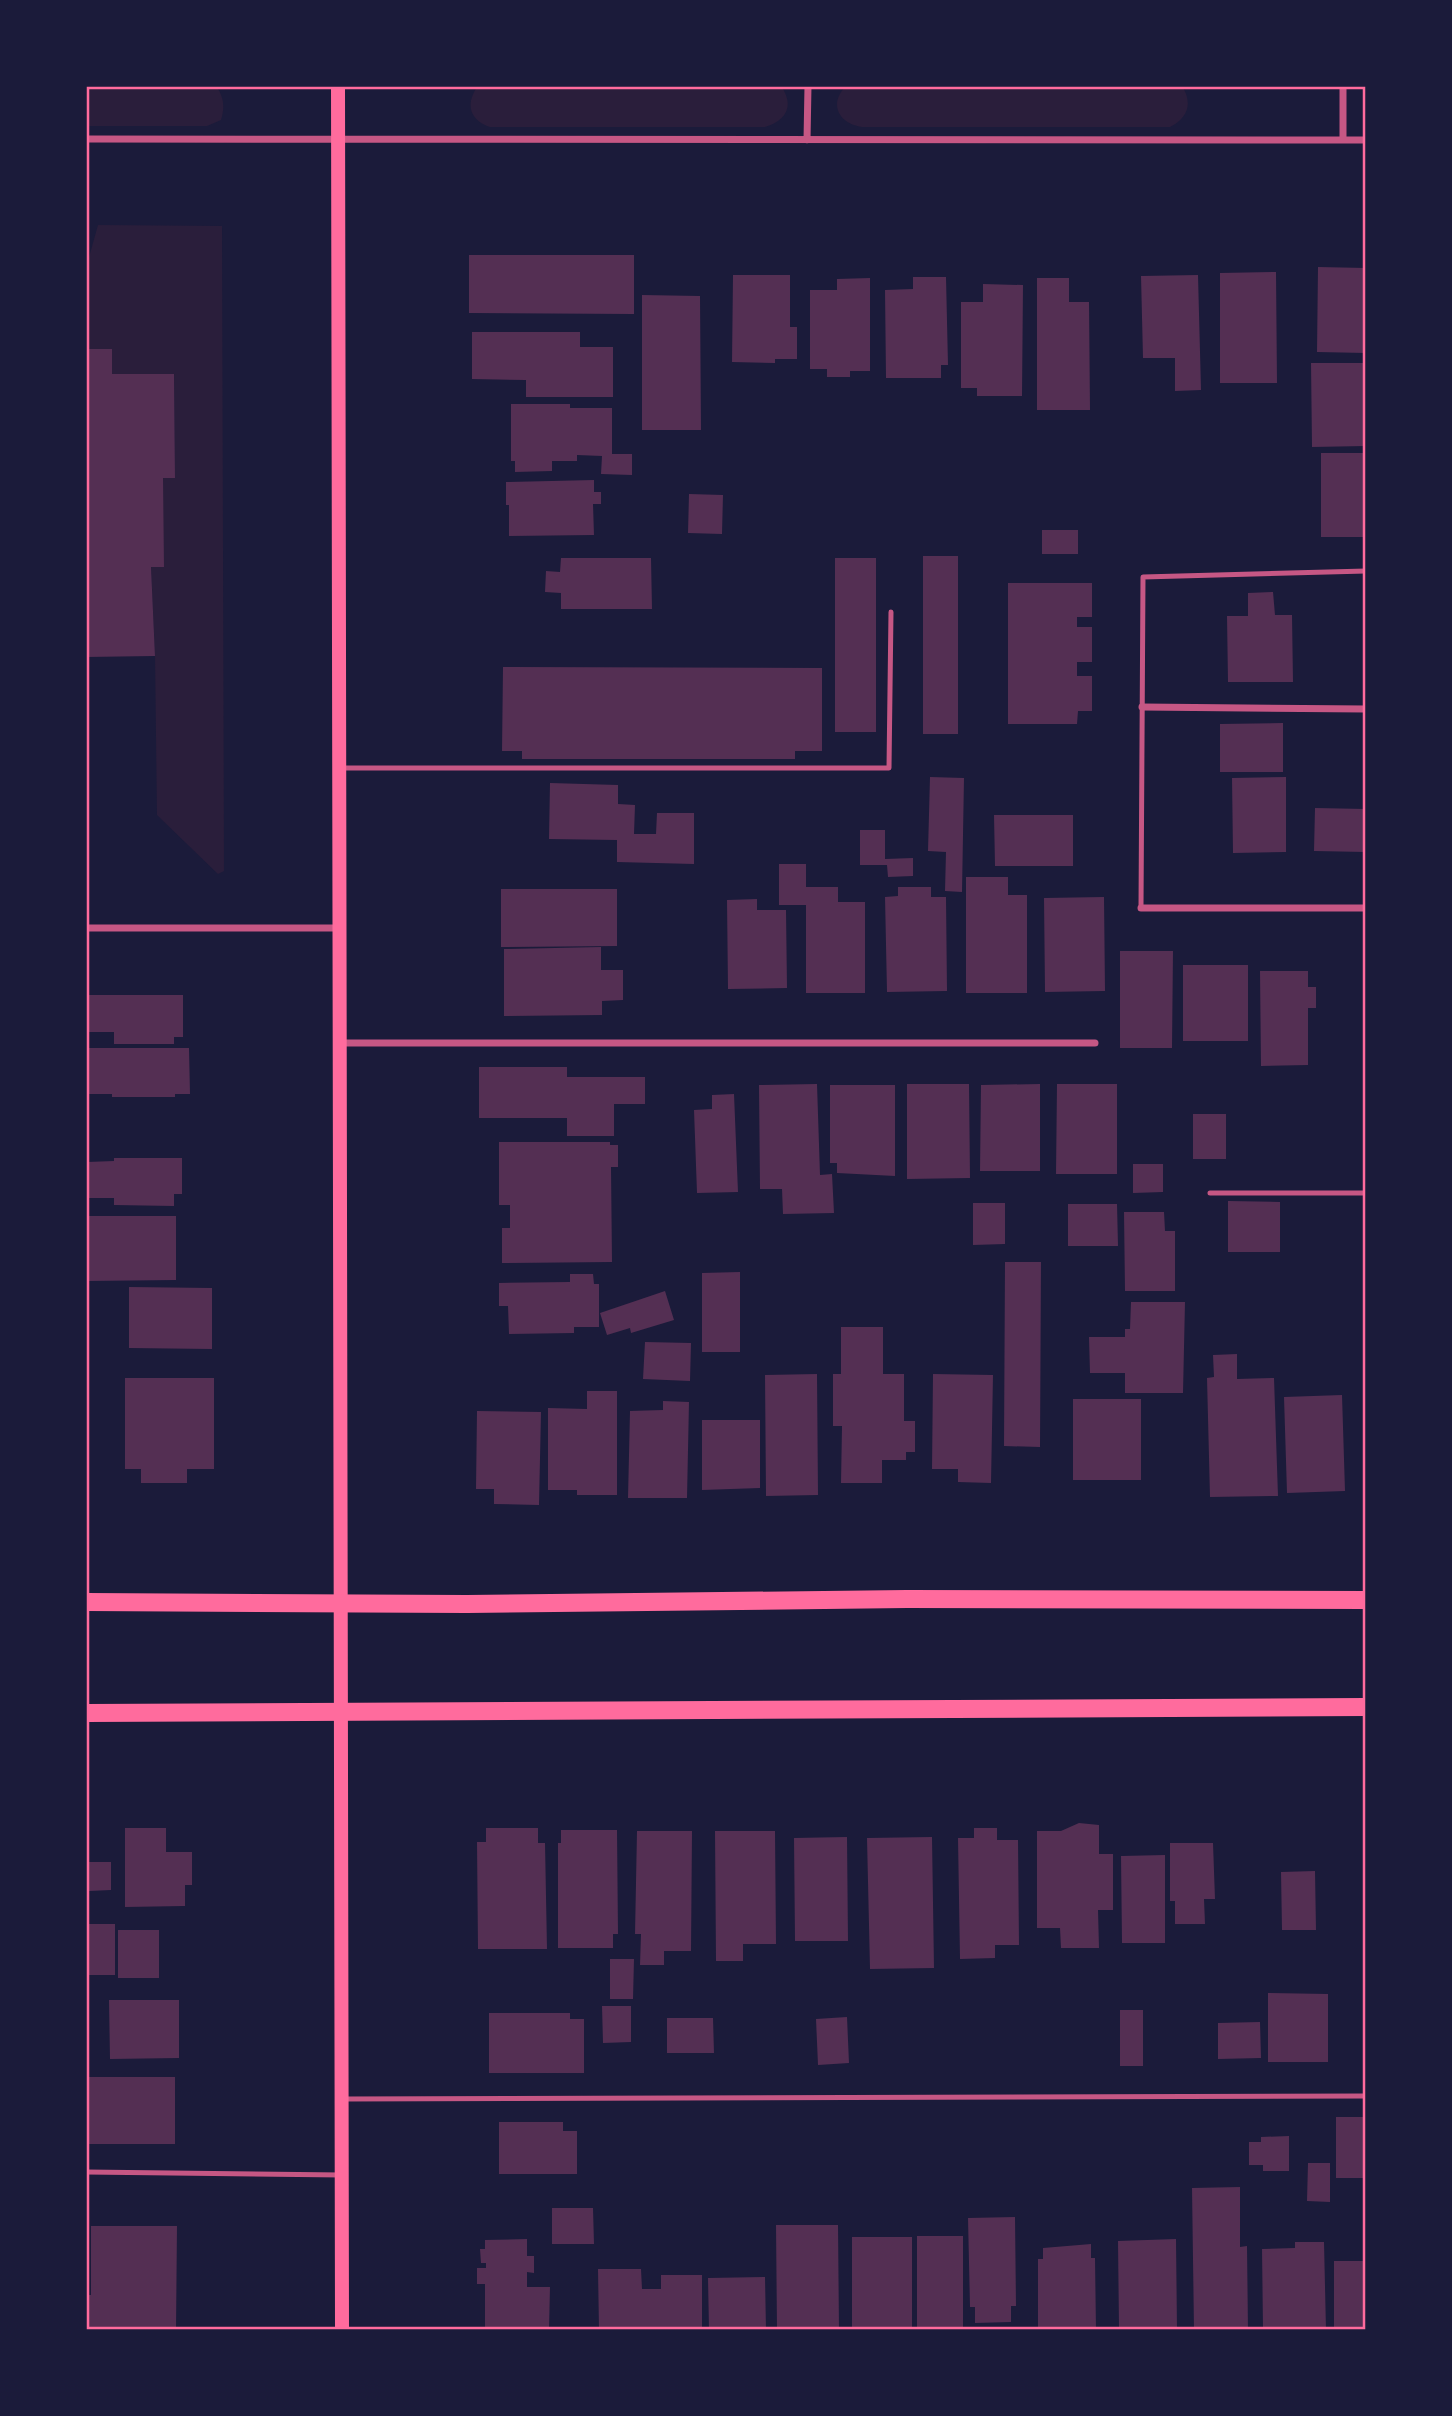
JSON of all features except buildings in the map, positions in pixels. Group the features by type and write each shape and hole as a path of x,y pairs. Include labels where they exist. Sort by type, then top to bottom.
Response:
{"main road":[{"path":"338,86 342,2330"},
{"path":"86,1602 340,1604 907,1599 1366,1600"},
{"path":"86,1713 1366,1707"}],"street":[{"path":"807,140 808,86"},
{"path":"1343,86 1343,140"},
{"path":"86,139 1366,140"},
{"path":"1142,707 1366,709"},
{"path":"1141,908 1366,908"},
{"path":"86,928 340,928"},
{"path":"340,1043 1095,1043"}],"lane":[{"path":"1141,908 1143,577 1366,571"},
{"path":"340,768 889,768 891,612"},
{"path":"1210,1194 1366,1194"},
{"path":"342,2099 1366,2096"},
{"path":"86,2172 342,2175"}],"shaded area":[{"path":"86,86 216,86 222,98 221,120 207,126 86,126"},
{"path":"478,86 781,86 788,106 783,117 765,127 490,127 477,120 471,110 471,99"},
{"path":"846,86 1182,86 1188,104 1185,115 1170,127 862,127 847,122 839,112 838,100"},
{"path":"98,225 222,226 224,871 218,874 157,815 151,567 163,478 175,477 174,374 112,374 112,349 86,349 86,268"}]}
